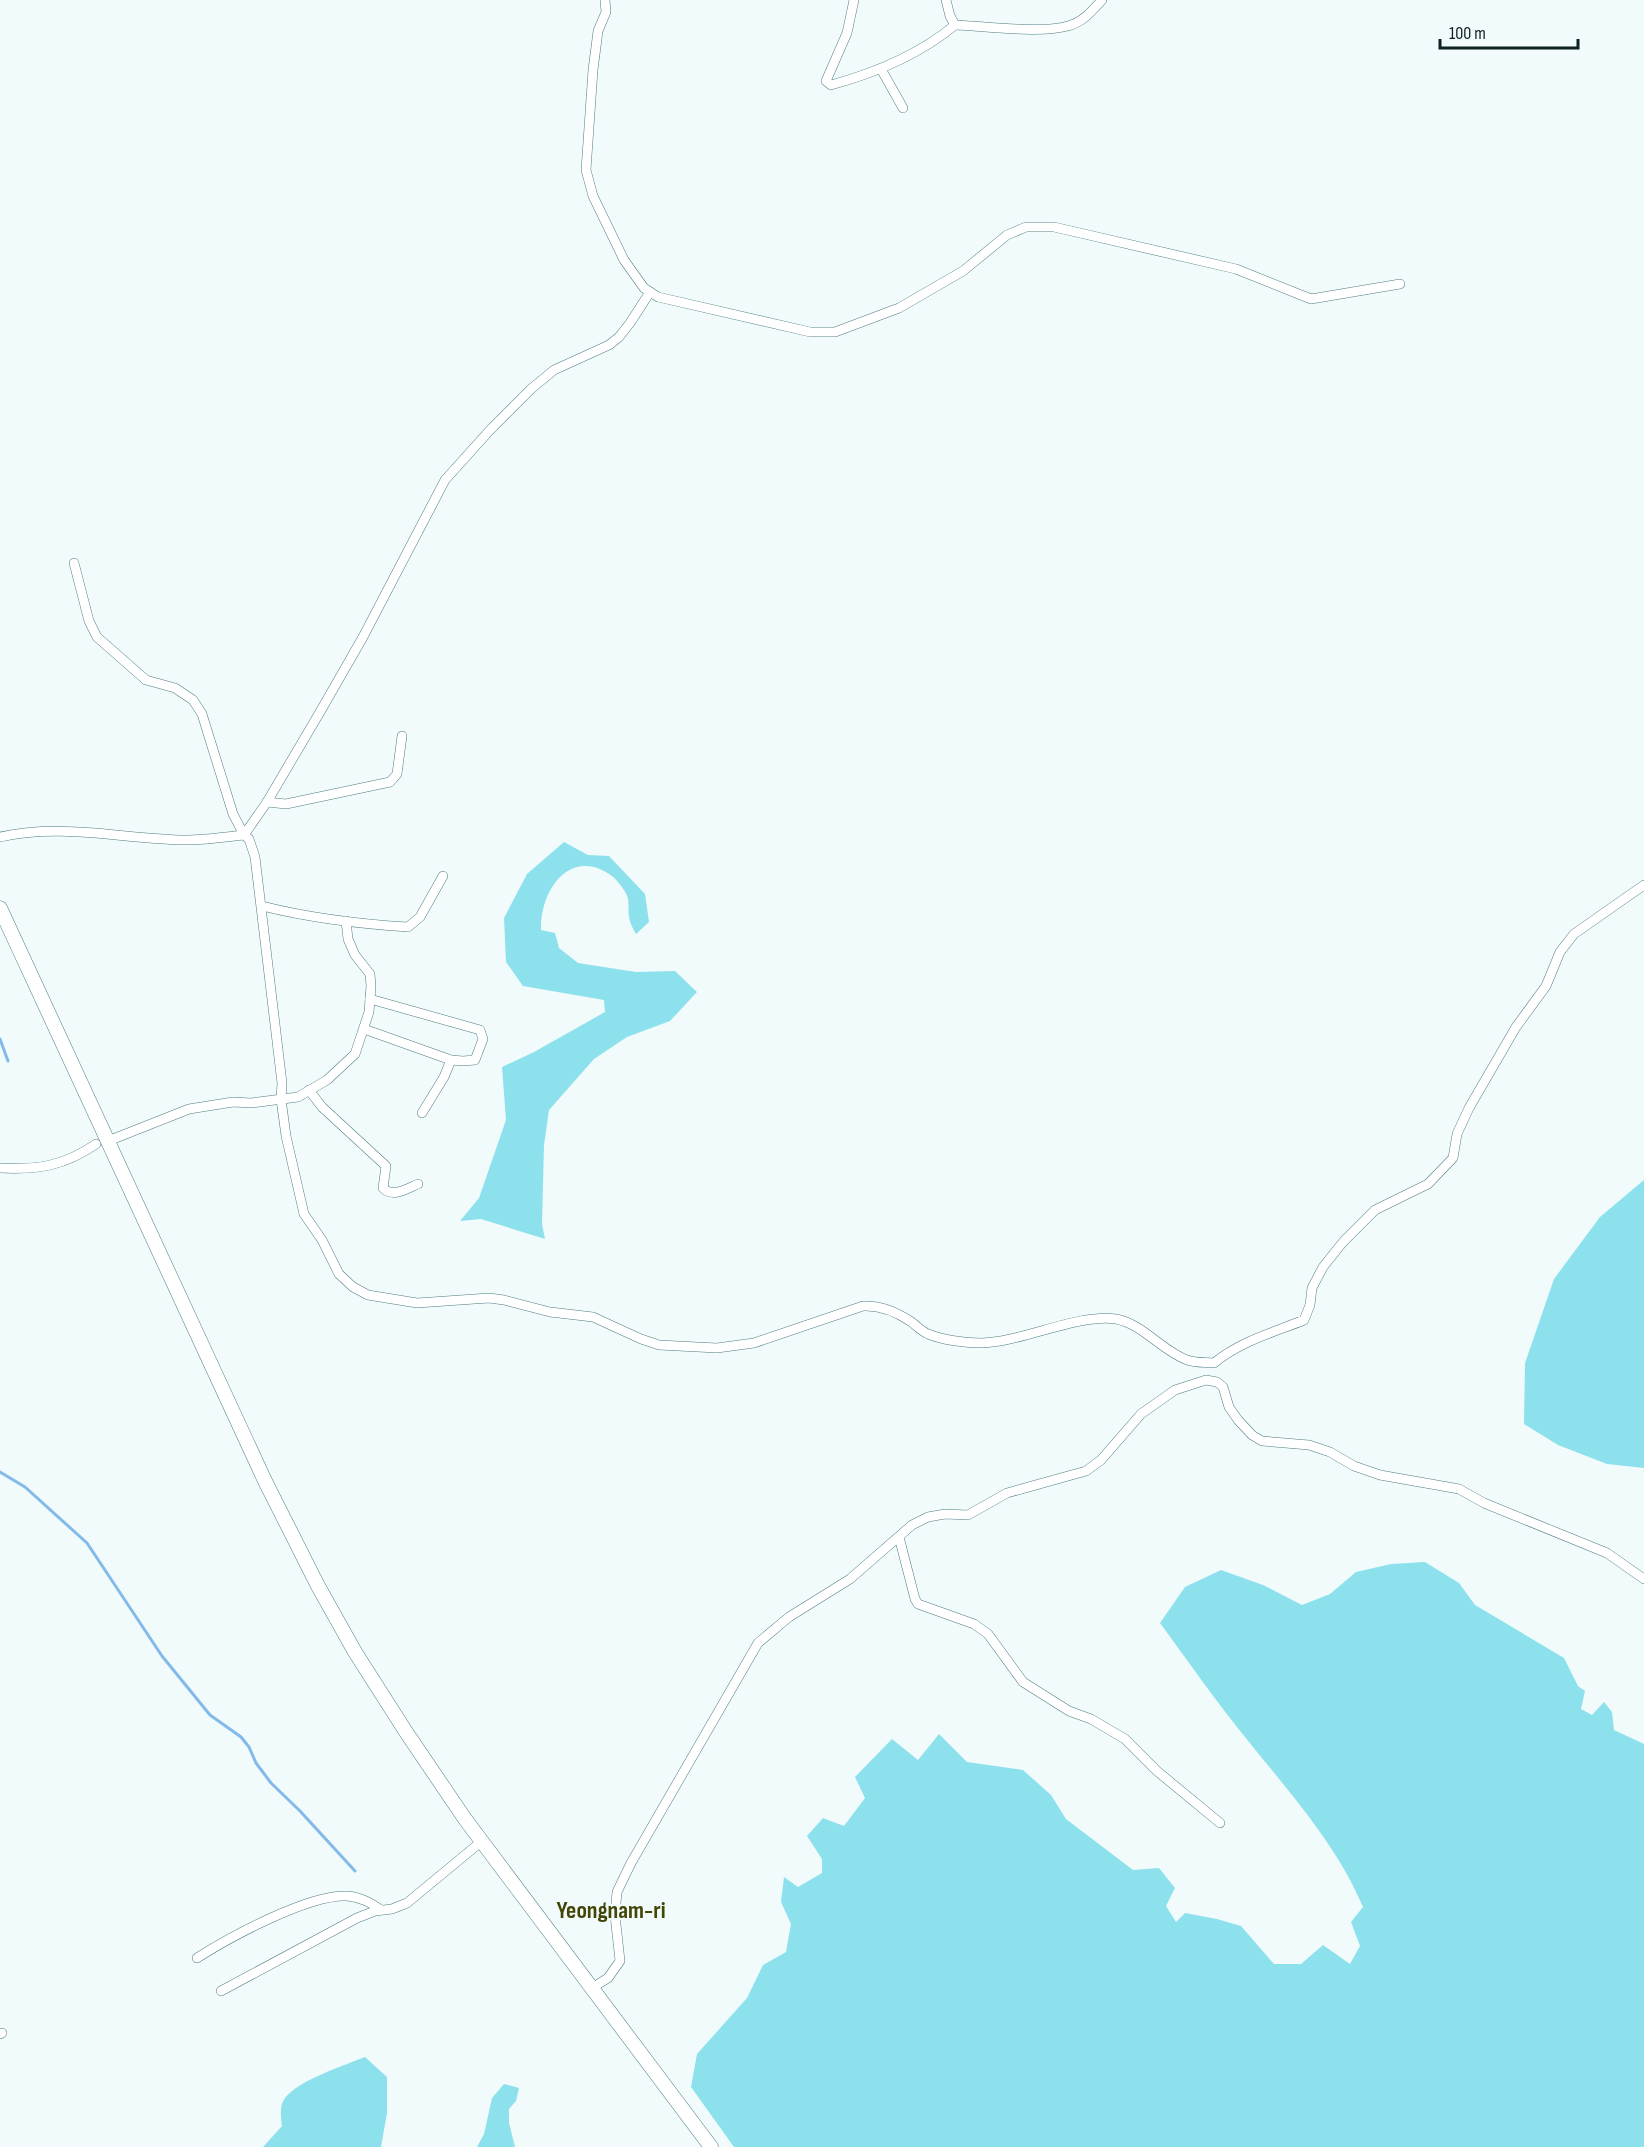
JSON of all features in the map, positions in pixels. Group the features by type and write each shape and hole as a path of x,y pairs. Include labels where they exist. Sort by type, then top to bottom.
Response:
{"main road":[{"path":"0,908 102,1143 265,1481 318,1586 355,1652 406,1732 482,1840 711,2147"}],"street":[{"path":"605,0 606,12 598,31 592,70 586,170 593,196 624,260 644,288 658,297 810,332 835,332 899,308 963,272 1007,235 1026,227 1054,227 1236,269 1311,299 1400,284"},
{"path":"854,0 848,33 826,81 831,85 881,69 955,25 1047,29 1070,25 1088,16 1102,0"},
{"path":"946,0 955,25"},
{"path":"881,69 903,108"},
{"path":"244,835 267,802 363,637 445,480 490,430 554,370 609,345 619,337 650,292"},
{"path":"74,562 89,621 97,637 146,680 175,688 193,700 202,714 233,814 244,835 249,839 255,857 282,1083 281,1099 304,1214 322,1240 339,1274 353,1287 368,1295 417,1303 489,1298 504,1300 550,1312 592,1317 641,1339 677,1347 717,1348 754,1343 875,1305 909,1320 926,1334 982,1343 1084,1321 1115,1319 1143,1332 1167,1351 1189,1361 1214,1363 1231,1349 1304,1320 1310,1305 1312,1288 1323,1267 1343,1242 1375,1210 1428,1184 1453,1158 1457,1134 1469,1108 1516,1027 1546,986 1560,952 1574,934 1644,885"},
{"path":"267,802 286,804 390,782 397,774 402,736"},
{"path":"0,837 12,834 56,832 185,840 244,835"},
{"path":"262,906 346,921 408,927 420,917 443,876"},
{"path":"0,1168 41,1168 54,1165 102,1143 189,1109 233,1102 251,1103 298,1097 327,1080 355,1054 369,1012 370,974 355,955 348,939 346,921"},
{"path":"364,1029 451,1060 475,1060 483,1039 480,1030 370,999"},
{"path":"422,1113 444,1077 451,1060"},
{"path":"309,1090 322,1107 386,1166 383,1188 386,1191 397,1193 418,1185"},
{"path":"592,1988 608,1978 620,1961 615,1915 617,1892 631,1863 758,1643 789,1617 850,1579 912,1525 928,1517 945,1514 968,1515 1006,1493 1086,1471 1101,1460 1141,1414 1175,1390 1206,1380 1217,1383 1223,1387 1229,1407 1238,1420 1252,1435 1262,1441 1309,1445 1330,1452 1354,1466 1380,1475 1459,1489 1484,1503 1607,1553 1644,1579"},
{"path":"898,1537 918,1604 974,1624 988,1634 1023,1682 1069,1711 1091,1719 1125,1739 1157,1771 1220,1823"},
{"path":"221,1991 357,1918 407,1903 482,1840"},
{"path":"197,1958 248,1929 324,1898 348,1896 366,1900 381,1910"}],"shaded area":[{"path":"564,842 588,855 609,856 645,894 649,922 636,934 629,919 627,896 622,886 612,876 597,868 583,866 571,869 552,887 542,915 541,930 555,933 559,948 578,963 636,972 675,971 697,992 670,1021 627,1037 594,1059 549,1110 544,1145 542,1224 545,1239 481,1219 460,1221 479,1198 506,1120 502,1067 534,1052 605,1012 604,1000 523,986 506,962 504,918 527,874"},
{"path":"1644,1180 1644,1468 1607,1464 1558,1445 1524,1424 1525,1363 1554,1279 1600,1217"},
{"path":"1425,1562 1459,1583 1475,1605 1564,1658 1578,1686 1585,1691 1581,1709 1592,1715 1604,1702 1612,1712 1614,1730 1644,1744 1644,2147 734,2147 691,2087 697,2054 747,1998 763,1965 786,1952 791,1924 781,1902 784,1877 798,1887 822,1873 822,1859 807,1836 823,1818 844,1826 865,1798 855,1777 892,1739 918,1760 939,1734 967,1762 1023,1770 1051,1795 1066,1819 1133,1870 1159,1868 1175,1888 1166,1906 1176,1922 1185,1913 1241,1926 1274,1964 1301,1964 1323,1945 1350,1964 1360,1946 1351,1922 1363,1907 1352,1884 1310,1818 1223,1709 1160,1623 1185,1587 1221,1570 1263,1585 1302,1605 1330,1594 1356,1572 1391,1564"},
{"path":"365,2057 387,2077 387,2113 381,2147 263,2147 282,2126 282,2104 292,2091 322,2074"},
{"path":"504,2084 519,2088 516,2101 509,2109 509,2123 515,2147 477,2147 484,2134 492,2098"}],"waterway":[{"path":"0,1039 8,1061"},
{"path":"0,1472 25,1487 87,1543 162,1656 210,1715 241,1737 271,1783 355,1871"}],"district":[{"name":"Yeongnam-ri","path":"611,1910"}]}
